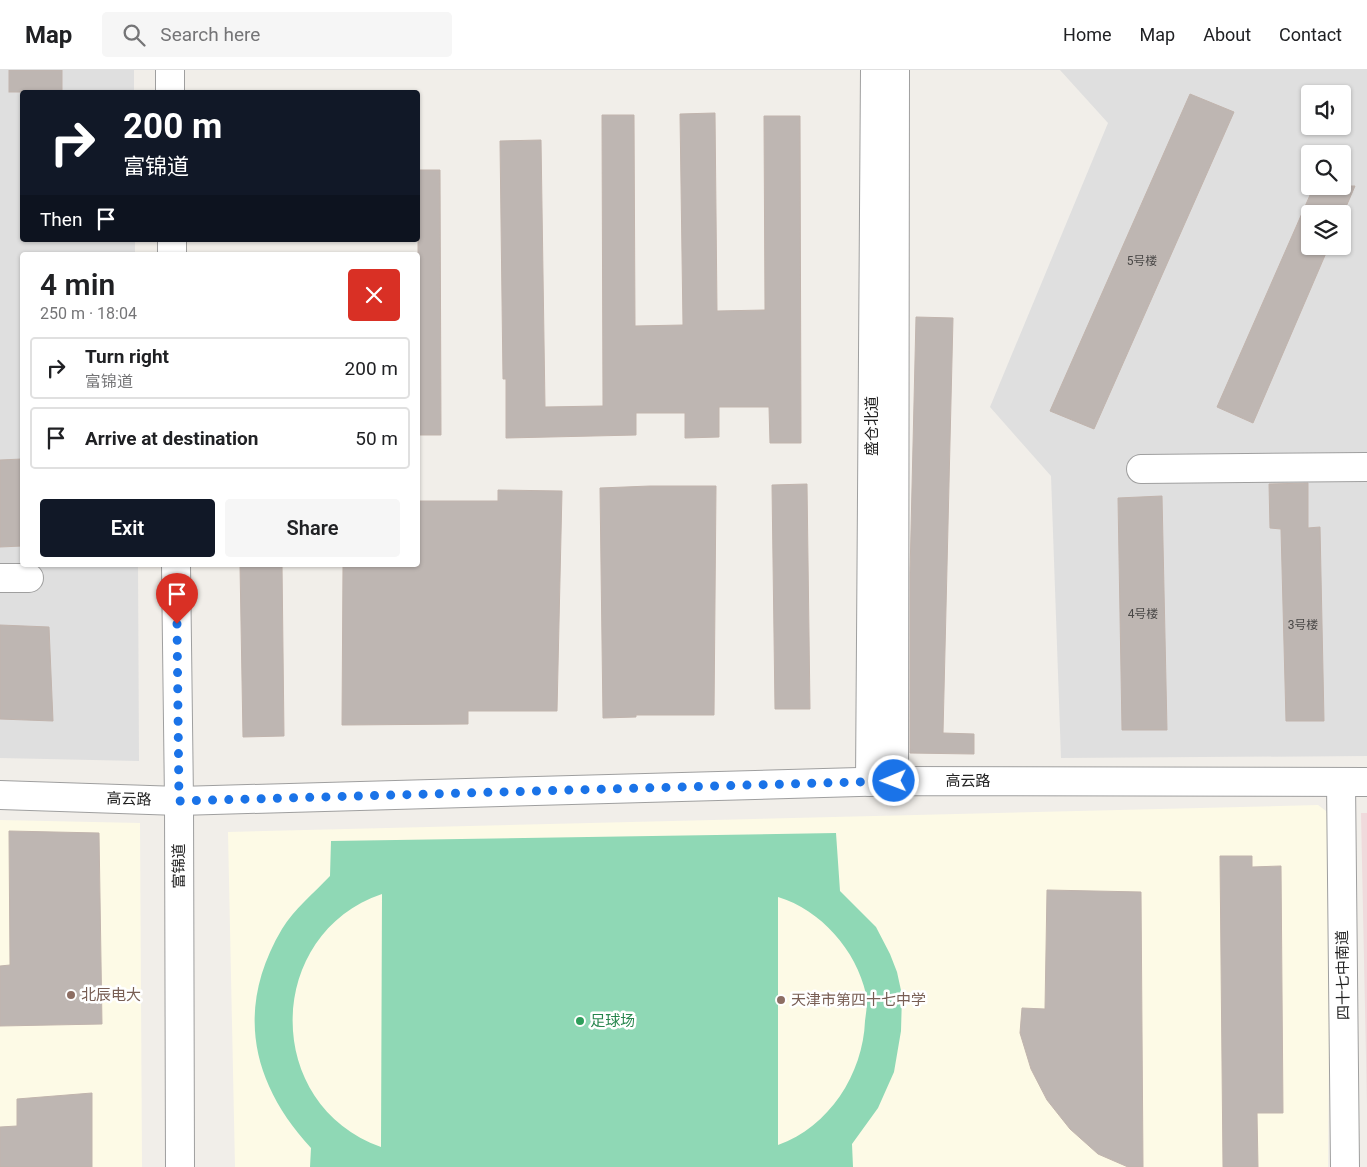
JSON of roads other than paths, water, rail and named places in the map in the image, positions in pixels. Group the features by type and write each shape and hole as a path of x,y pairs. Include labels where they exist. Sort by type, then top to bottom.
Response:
{"street":[{"path":"170,70 170,90"},
{"name":"盛仓北道","path":"875,70 882,781"},
{"name":"盛仓北道","path":"882,781 894,70"},
{"path":"1141,469 1367,467"},
{"name":"富锦道","path":"176,567 180,1167"},
{"path":"0,578 29,578"},
{"name":"高云路","path":"0,795 179,801 882,781 1354,782"},
{"name":"四十七中南道","path":"1353,1153 1354,782"}],"place":[{"name":"北辰电大","path":"71,995"},
{"name":"天津市第四十七中学","path":"781,1000"},
{"name":"足球场","path":"580,1021"}]}
